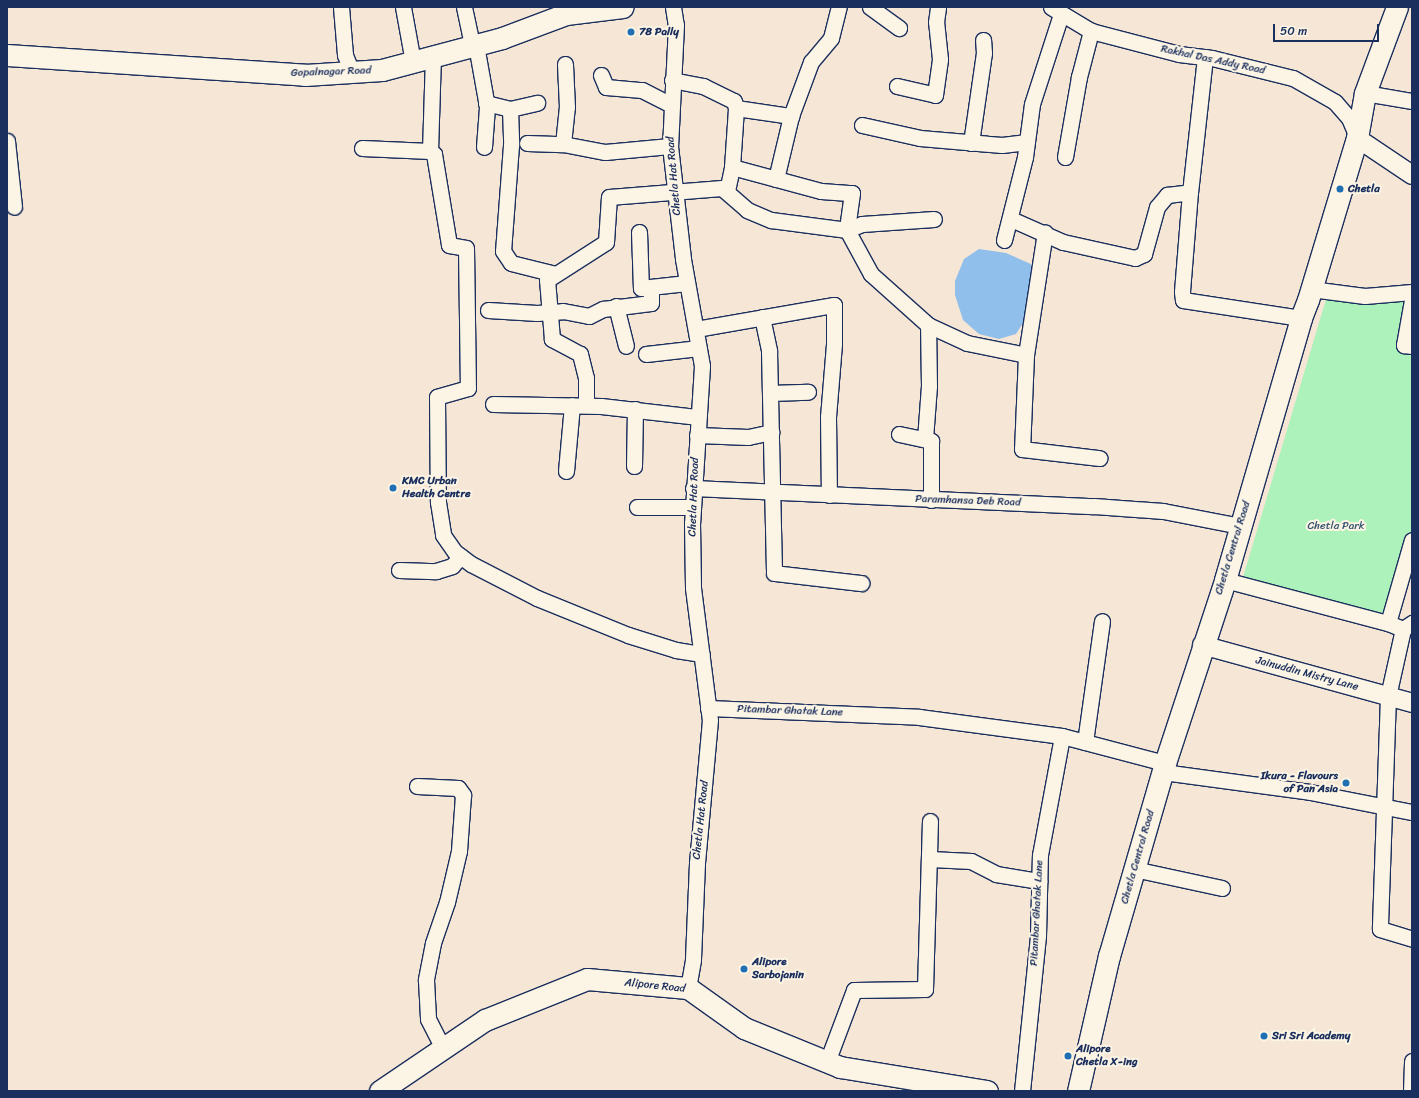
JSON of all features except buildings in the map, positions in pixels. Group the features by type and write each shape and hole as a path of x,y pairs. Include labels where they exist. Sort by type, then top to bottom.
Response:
{"main road":[{"name":"Gopalnagar Road","path":"7,55 305,75 382,70 474,46 565,11 623,7"},
{"name":"Chetla Central Road","path":"1078,1091 1109,956 1164,767 1224,580 1301,318 1357,138 1365,93 1397,7"},
{"name":"Alipore Road","path":"380,1091 485,1020 587,979 688,988 744,1028 840,1067 986,1091"}],"street":[{"path":"341,7 344,55 352,72"},
{"path":"403,7 423,60 430,152"},
{"path":"464,7 486,103 484,147"},
{"name":"Chetla Hat Road","path":"673,7 676,25 670,104 670,146 687,283 702,366 692,507 693,588 710,720 697,863 694,946 688,988"},
{"path":"776,179 791,116 811,62 831,38 839,7"},
{"path":"870,7 898,28"},
{"path":"897,86 935,95 940,59 936,22 938,7"},
{"path":"1004,240 1011,219 1027,142 1032,104 1056,11"},
{"name":"Rakhal Das Addy Road","path":"1056,11 1091,30 1179,54 1205,57 1292,78 1335,102 1349,118 1357,138"},
{"path":"1065,157 1079,77 1091,30"},
{"path":"971,143 984,53 983,40"},
{"path":"1205,57 1190,192 1182,292 1183,300 1301,318"},
{"path":"563,144 566,106 565,64"},
{"path":"600,75 606,87 642,90 670,104"},
{"path":"672,80 703,86 734,101 736,108 732,167 727,191"},
{"path":"1365,93 1412,101"},
{"path":"486,103 510,109 537,103"},
{"path":"736,108 791,116"},
{"path":"510,109 511,145 503,251 511,263 555,274"},
{"path":"862,125 920,138 1002,145 1027,142"},
{"path":"1357,138 1412,175"},
{"path":"7,141 14,207"},
{"path":"527,143 563,144 605,152 670,146"},
{"path":"362,148 430,152 434,154 449,245 466,248 468,388 437,397 438,502 443,535 461,556 471,564 537,598 628,634 676,650 702,654"},
{"path":"732,167 821,190 852,193 847,230 871,274 928,325 967,343 1026,355"},
{"path":"566,471 586,378 580,354 552,339 547,280 606,242 610,197 722,188 747,210 771,220 847,230 862,224 934,219"},
{"path":"1011,219 1044,232 1063,242 1135,258 1144,254 1157,207 1167,195 1190,192"},
{"path":"639,232 641,288 651,289 687,283"},
{"path":"1044,232 1026,355 1022,449 1099,458"},
{"path":"488,310 563,311 589,316 603,309 616,306 650,303 651,289"},
{"path":"1311,289 1366,296 1412,292"},
{"path":"1412,300 1404,345 1412,346"},
{"path":"696,329 834,305 834,344 828,418 829,495"},
{"path":"616,306 626,346"},
{"path":"762,317 770,351 771,432 774,492 774,573 861,583"},
{"path":"925,439 929,386 928,325"},
{"path":"646,354 699,348"},
{"path":"770,393 808,392"},
{"path":"493,404 579,405 635,409 698,417"},
{"path":"634,466 635,409"},
{"path":"697,435 748,437 771,432"},
{"path":"899,434 931,440 931,500"},
{"name":"Paramhansa Deb Road","path":"694,488 1163,511 1240,526"},
{"path":"637,507 692,507"},
{"path":"1388,623 1412,540"},
{"path":"399,570 436,571 452,566 461,556"},
{"path":"1224,580 1388,623 1407,626 1388,696 1380,929 1412,939"},
{"path":"1084,742 1102,621"},
{"name":"Jainuddin Mistry Lane","path":"1202,645 1412,702"},
{"name":"Pitambar Ghatak Lane","path":"708,708 919,717 1062,736 1164,767 1412,812"},
{"name":"Pitambar Ghatak Lane","path":"1022,1091 1038,935 1040,855 1062,736"},
{"path":"417,786 458,788 463,795 459,851 447,902 433,943 426,980 428,1019 443,1048"},
{"path":"827,1062 854,990 925,989 930,821"},
{"path":"930,859 972,861 996,874 1039,881"},
{"path":"1134,869 1222,888"},
{"path":"1411,1091 1412,1061"}],"green space":[{"name":"Chetla Park","path":"1327,296 1405,297 1398,351 1412,352 1412,528 1387,618 1241,584"}],"water":[{"path":"979,249 1006,253 1031,264 1035,283 1030,312 1016,334 999,339 979,334 963,320 955,295 955,281 964,259"}],"place":[{"name":"78 Pally","path":"631,32"},
{"name":"Chetla","path":"1340,189"},
{"name":"KMC Urban Health Centre","path":"393,488"},
{"name":"Ikura - Flavours of Pan Asia","path":"1346,783"},
{"name":"Alipore Sarbojanin","path":"744,969"},
{"name":"Sri Sri Academy","path":"1264,1036"},
{"name":"Alipore Chetla X-ing","path":"1068,1056"}]}
